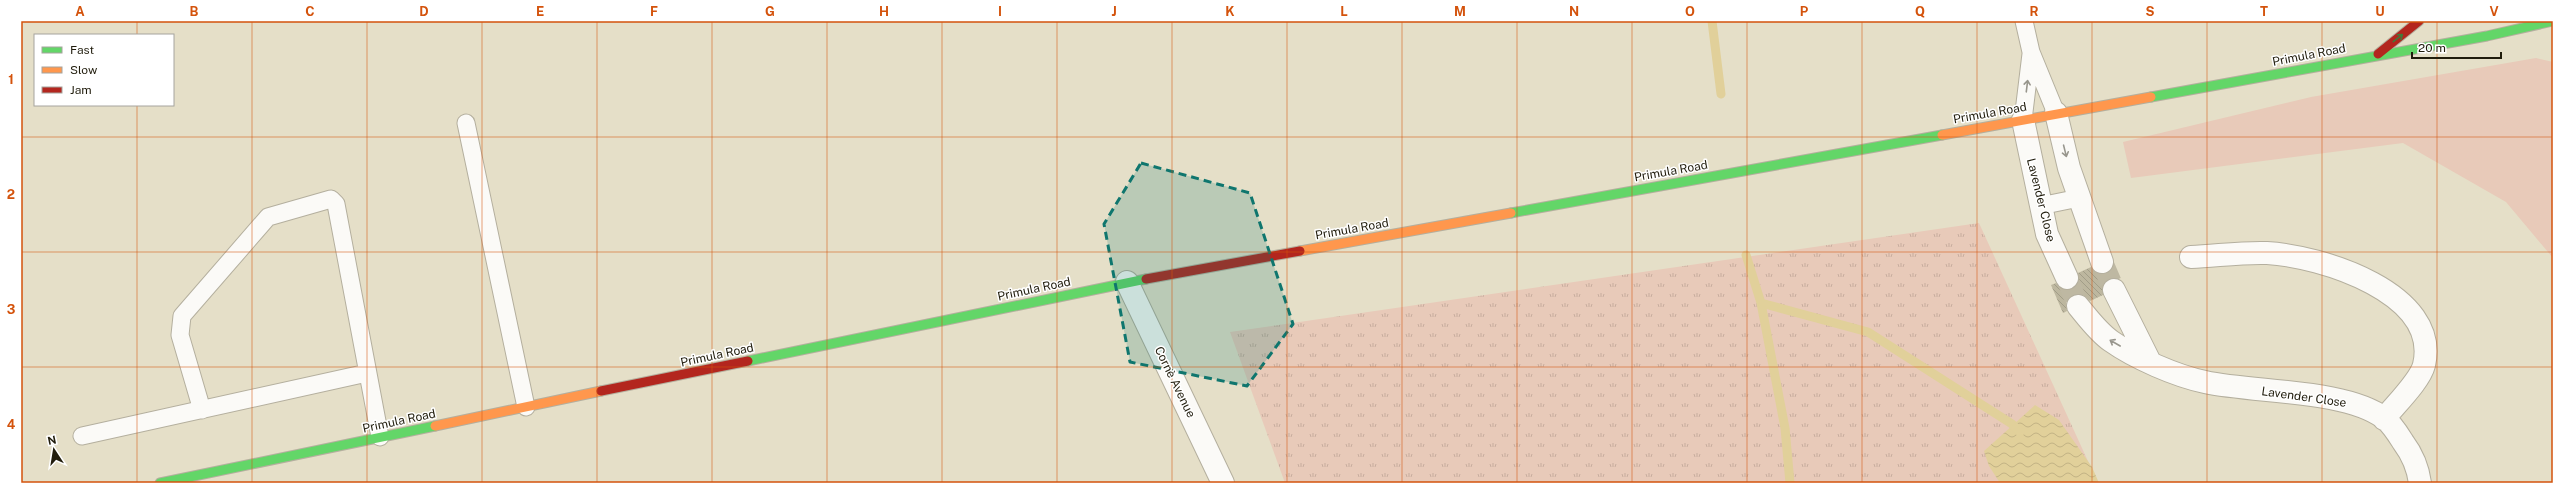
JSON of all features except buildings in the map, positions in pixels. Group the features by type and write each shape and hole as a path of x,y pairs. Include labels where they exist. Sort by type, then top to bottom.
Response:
{"street":[{"path":"2377,54 2419,21"},
{"name":"Primula Road","path":"160,483 1127,282 2056,114 2377,54 2487,36 2553,21"},
{"path":"2056,114 2079,198 2102,262"},
{"name":"Lavender Close","path":"2023,120 2047,234 2067,278"},
{"path":"2191,256 2268,253 2312,261 2349,272 2394,296 2413,314 2423,330 2426,348 2424,367 2384,418"},
{"name":"Cornè Avenue","path":"1127,282 1223,483"},
{"path":"2114,290 2150,362"},
{"name":"Lavender Close","path":"2078,306 2111,341 2150,362 2203,382 2340,400 2362,407 2384,418 2409,450 2419,474 2420,483"}],"lane":[{"path":"2024,21 2031,52 2056,114"},
{"path":"2023,120 2031,52"},
{"path":"466,123 526,407"},
{"path":"2040,206 2079,198"},
{"path":"202,410 180,335 182,316 268,217 328,199 333,200 336,204 380,437"},
{"path":"82,436 367,373"}],"highlighted area":[{"path":"1141,163 1250,193 1293,324 1247,386 1130,362 1104,224"}],"green space":[{"path":"2536,58 2553,62 2553,258 2506,202 2403,143 2131,178 2123,142 2311,97"},
{"path":"1979,223 2098,483 1285,483 1230,332"}],"water":[{"path":"2035,405 2059,420 2092,467 2099,483 2000,483 1989,466 1984,451"}],"waterway":[{"path":"1712,21 1721,94"},
{"path":"1746,255 1761,303 1868,332 2012,424 2020,432"},
{"path":"1761,303 1785,428 1790,483"}],"tunnel":[{"path":"2102,262 2114,290"},
{"path":"2067,278 2078,306"}],"traffic: fast":[{"path":"2151,97 2487,36 2553,21"},
{"path":"1511,213 1942,135"},
{"path":"748,361 1146,279"},
{"path":"160,483 435,426"}],"traffic: slow":[{"path":"1942,135 2151,97"},
{"path":"1300,251 1511,213"},
{"path":"435,426 601,391"}],"traffic: jam":[{"path":"2378,54 2419,21"},
{"path":"1146,279 1300,251"},
{"path":"601,391 748,361"}]}
